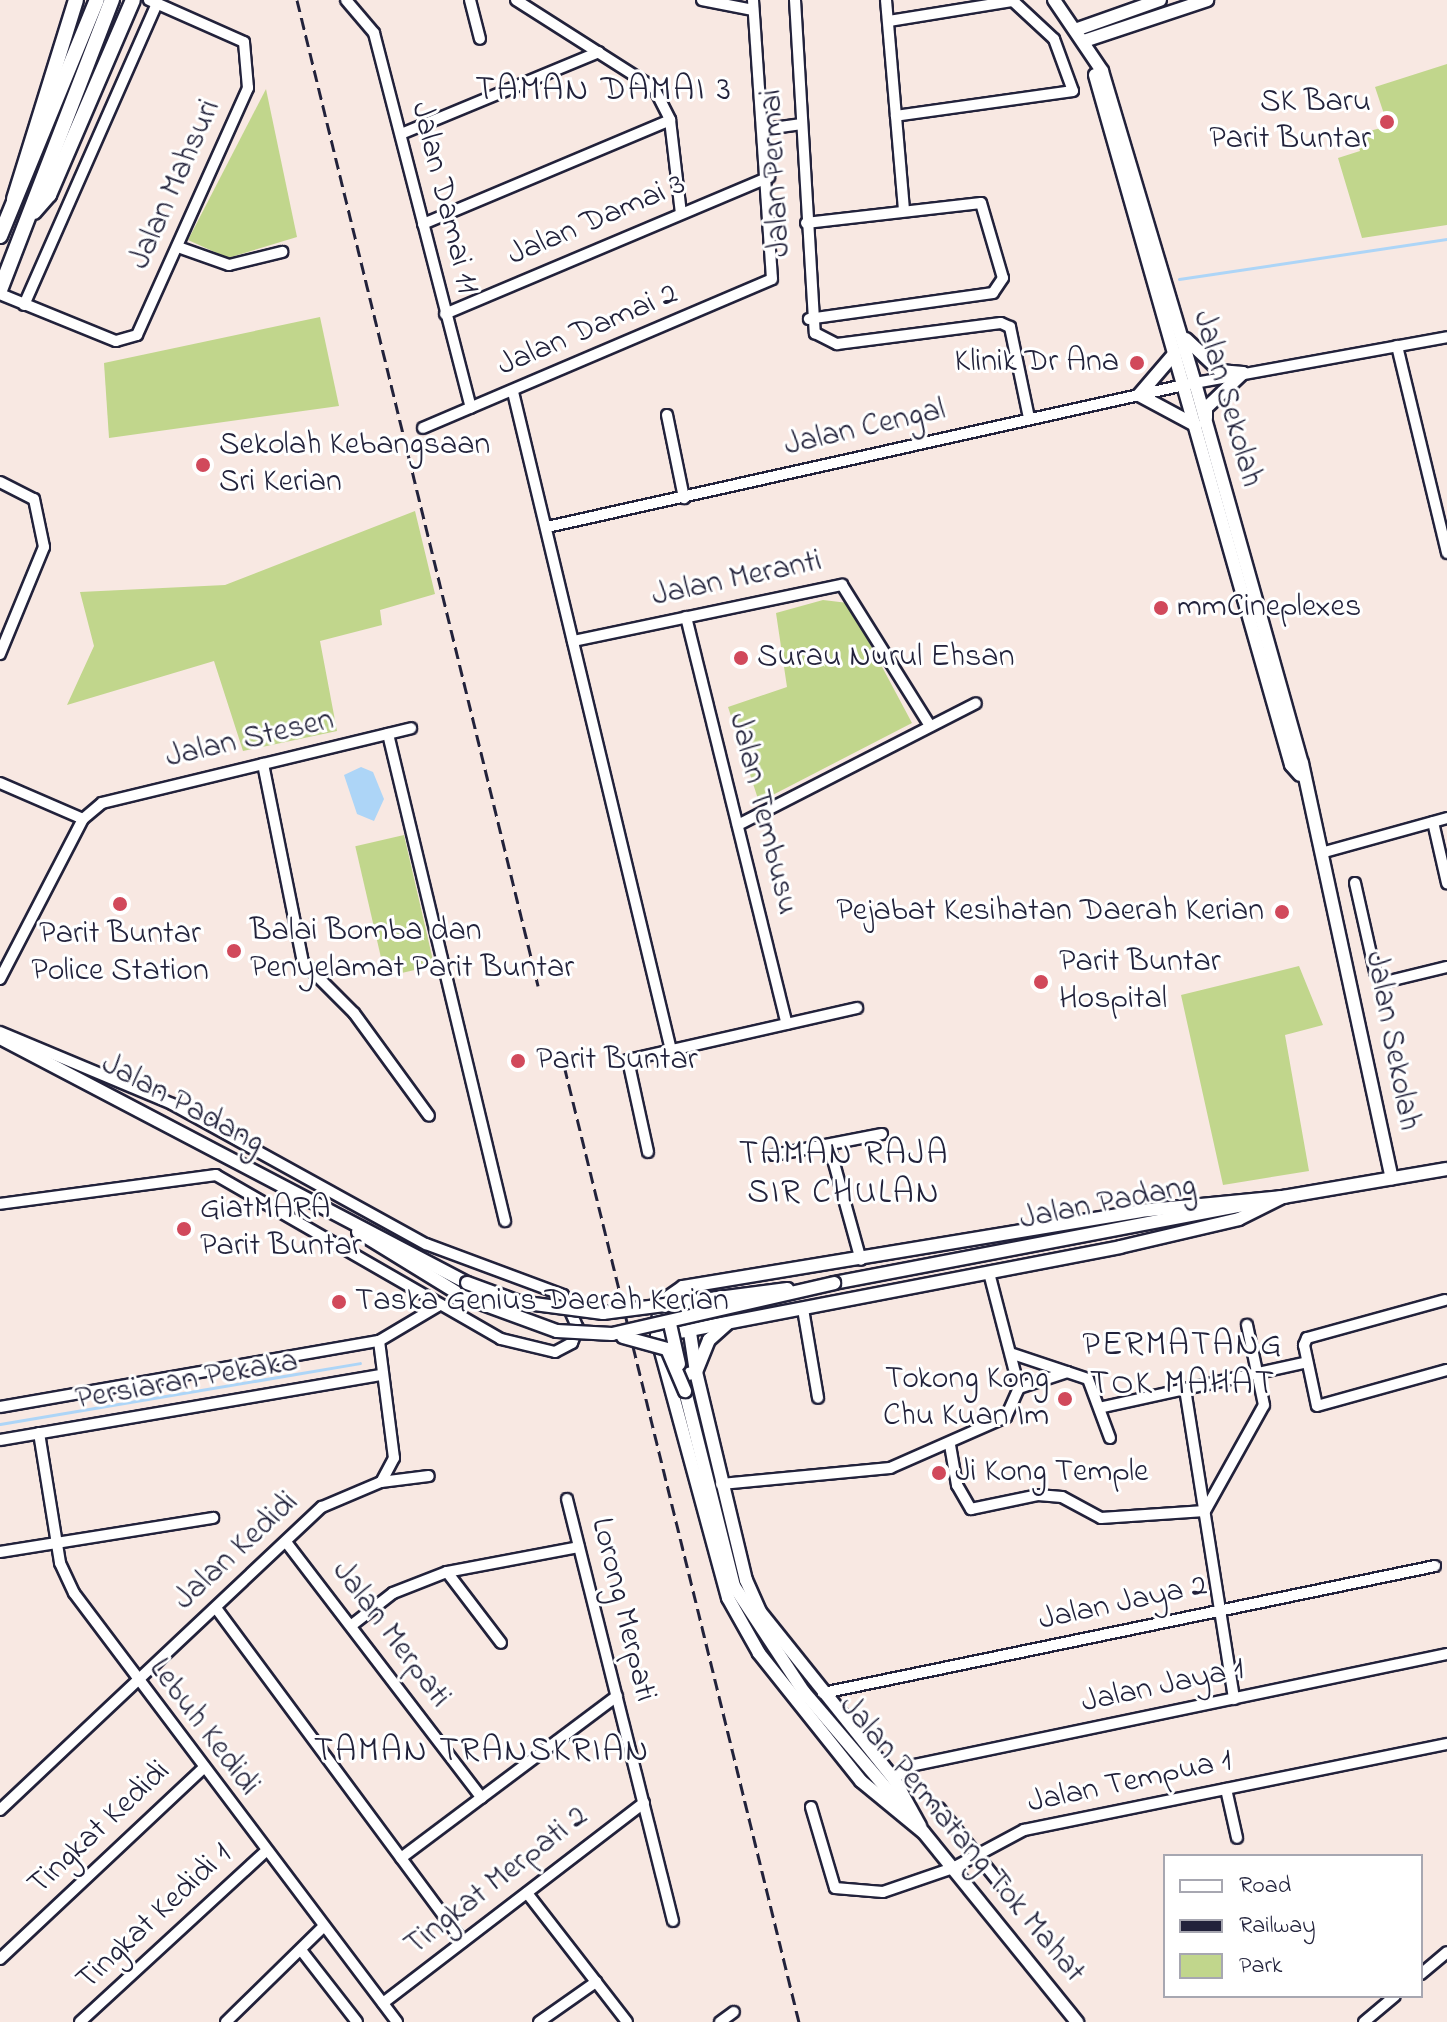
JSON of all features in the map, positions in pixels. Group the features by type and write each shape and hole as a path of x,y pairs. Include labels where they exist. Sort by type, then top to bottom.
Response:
{"main road":[{"path":"14,204 76,0"},
{"path":"0,292 34,212 97,0"},
{"path":"0,236 112,0"},
{"path":"34,212 71,147 133,0"}],"street":[{"path":"470,0 480,39"},
{"path":"516,0 654,88 670,120 681,213"},
{"path":"702,0 753,5 769,177"},
{"name":"Jalan Permai","path":"795,0 809,319 822,341 1001,323 1010,327 1029,418"},
{"path":"886,0 904,210"},
{"name":"Jalan Sekolah","path":"1054,0 1081,35 1102,71 1178,326 1190,384 1291,765 1300,775 1321,853 1392,1178"},
{"path":"1081,35 1160,0"},
{"path":"1081,35 1112,29 1207,0"},
{"path":"889,21 1013,1 1054,39 1073,91 896,116"},
{"path":"0,292 24,305 153,2"},
{"name":"Jalan Mahsuri","path":"24,305 128,341 178,247 248,88 244,42 153,2"},
{"name":"Jalan Damai 11","path":"348,6 374,33 471,408"},
{"path":"1102,71 1098,51 1112,29"},
{"name":"Jalan Sekolah","path":"1081,35 1175,353 1190,384"},
{"path":"401,134 599,52"},
{"path":"423,224 670,120"},
{"path":"766,129 802,124"},
{"path":"71,147 88,155"},
{"name":"Jalan Damai 3","path":"445,314 769,177"},
{"name":"Jalan Damai 2","path":"423,428 772,279 769,177"},
{"path":"806,223 981,203 1002,288 809,319"},
{"path":"178,247 229,265 282,252"},
{"path":"1175,353 1139,395 1200,422 1206,408 1243,373 1206,361 1178,326"},
{"name":"Jalan Cengal","path":"547,527 1190,384 1447,337"},
{"path":"1397,346 1447,553"},
{"path":"513,392 671,1050"},
{"path":"667,415 684,498"},
{"path":"0,482 34,499 44,547 0,654"},
{"name":"Jalan Meranti","path":"573,641 842,585 930,726"},
{"name":"Jalan Tembusu","path":"686,617 787,1024"},
{"path":"738,825 976,703"},
{"name":"Jalan Stesen","path":"83,819 102,803 411,728"},
{"path":"388,734 505,1221"},
{"path":"263,764 303,962 354,1013 429,1116"},
{"path":"0,783 83,819 0,979"},
{"path":"1321,853 1447,818"},
{"path":"1433,822 1447,883"},
{"path":"1355,883 1375,972 1385,982 1447,967"},
{"path":"648,1152 628,1060 857,1008"},
{"path":"0,1035 172,1104 426,1244 563,1295 578,1328 572,1343 545,1352 438,1306 216,1175 0,1204"},
{"name":"Jalan Padang","path":"0,1035 339,1219 519,1302 603,1313 668,1307 834,1283 1447,1169"},
{"path":"774,1155 882,1134"},
{"path":"829,1145 861,1260"},
{"path":"498,1190 508,1203"},
{"path":"923,1832 861,1781 744,1625 728,1598 657,1336 660,1303 683,1287 861,1260 1140,1211 1284,1197"},
{"path":"657,1336 989,1273 1239,1219 1284,1197"},
{"name":"Jalan Padang","path":"339,1219 464,1297 557,1331 612,1334 670,1324 834,1283"},
{"path":"721,1484 848,1475 950,1445 1006,1417 1019,1388 1013,1354 989,1273"},
{"path":"683,1287 696,1372 721,1484 761,1613 894,1779 923,1832"},
{"path":"1445,1300 1307,1338 1307,1362 1317,1406 1447,1370"},
{"path":"0,1407 379,1341 438,1306"},
{"path":"668,1307 685,1391"},
{"path":"803,1309 818,1398"},
{"path":"696,1372 709,1340 727,1324"},
{"path":"1205,1511 1239,1441 1260,1418 1258,1373 1247,1325"},
{"path":"612,1334 667,1349 685,1391"},
{"path":"379,1341 394,1458 381,1482"},
{"path":"1013,1354 1088,1379 1103,1407 1110,1438"},
{"path":"1103,1407 1307,1362"},
{"path":"668,1379 696,1372"},
{"path":"1019,1388 1067,1372"},
{"name":"Persiaran Pekaka","path":"0,1440 382,1375"},
{"path":"1185,1389 1234,1699"},
{"name":"Jalan Permatang Tok Mahat","path":"685,1391 734,1586 804,1692 953,1868 1077,2022"},
{"name":"Lebuh Kedidi","path":"39,1433 56,1543 66,1579 135,1684 397,2022"},
{"path":"950,1445 957,1485 971,1509 1038,1495 1062,1497 1101,1518 1205,1511"},
{"name":"Jalan Kedidi","path":"0,1810 286,1542 343,1494 381,1482 429,1476"},
{"name":"Lorong Merpati","path":"567,1499 673,1921"},
{"path":"0,1552 213,1518"},
{"name":"Jalan Merpati","path":"286,1542 482,1798"},
{"path":"352,1625 393,1593 447,1572 579,1547"},
{"name":"Jalan Jaya 2","path":"823,1693 1435,1566"},
{"path":"447,1572 501,1643"},
{"path":"216,1608 463,1942"},
{"name":"Jalan Jaya 1","path":"894,1779 910,1766 1447,1654"},
{"path":"401,1858 617,1696"},
{"name":"Jalan Tempua 1","path":"811,1807 835,1888 883,1892 953,1868 1024,1830 1447,1744"},
{"name":"Tingkat Kedidi","path":"0,1959 201,1770"},
{"path":"1226,1789 1237,1838"},
{"name":"Tingkat Merpati 2","path":"383,2003 644,1803"},
{"path":"939,1808 1001,1885"},
{"name":"Tingkat Kedidi 1","path":"80,2022 265,1852"},
{"path":"527,1893 627,2022"},
{"path":"232,2020 323,1927"},
{"path":"301,1950 357,2022"},
{"path":"1423,1972 1447,1952"},
{"path":"539,2022 596,1982"},
{"path":"1364,2022 1393,1998"},
{"path":"720,2022 734,2012"}],"green space":[{"path":"1447,64 1447,225 1362,238 1338,158 1360,151 1355,135 1388,126 1375,87"},
{"path":"266,89 297,237 228,258 188,240"},
{"path":"320,317 339,406 109,438 104,363"},
{"path":"415,511 435,594 380,610 382,625 320,641 337,731 243,751 214,661 67,705 94,646 80,592 225,585"},
{"path":"823,600 848,603 912,723 759,802 728,707 787,687 776,613"},
{"path":"404,835 434,966 385,977 355,846"},
{"path":"1299,966 1323,1025 1285,1035 1309,1171 1223,1185 1181,995"}],"water":[{"path":"361,767 373,772 384,799 374,821 357,814 344,775"}],"waterway":[{"path":"1179,279 1447,239"},
{"path":"0,1424 360,1363"}],"railway":[{"path":"297,0 538,986"},
{"path":"560,1049 799,2022"}],"place":[{"name":"SK Baru Parit Buntar","path":"1387,122"},
{"name":"Klinik Dr Ana","path":"1137,363"},
{"name":"Sekolah Kebangsaan Sri Kerian","path":"203,465"},
{"name":"mmCineplexes","path":"1161,608"},
{"name":"Surau Nurul Ehsan","path":"741,658"},
{"name":"Parit Buntar Police Station","path":"120,904"},
{"name":"Pejabat Kesihatan Daerah Kerian","path":"1282,912"},
{"name":"Balai Bomba dan Penyelamat Parit Buntar","path":"234,951"},
{"name":"Parit Buntar Hospital","path":"1041,982"},
{"name":"Parit Buntar","path":"518,1061"},
{"name":"GiatMARA Parit Buntar","path":"184,1229"},
{"name":"Taska Genius Daerah Kerian","path":"339,1302"},
{"name":"Tokong Kong Chu Kuan Im","path":"1065,1399"},
{"name":"Ji Kong Temple","path":"939,1473"}],"district":[{"name":"TAMAN DAMAI 3","path":"604,92"},
{"name":"TAMAN RAJA SIR CHULAN","path":"844,1174"},
{"name":"PERMATANG TOK MAHAT","path":"1183,1366"},
{"name":"TAMAN TRANSKRIAN","path":"482,1753"}]}
